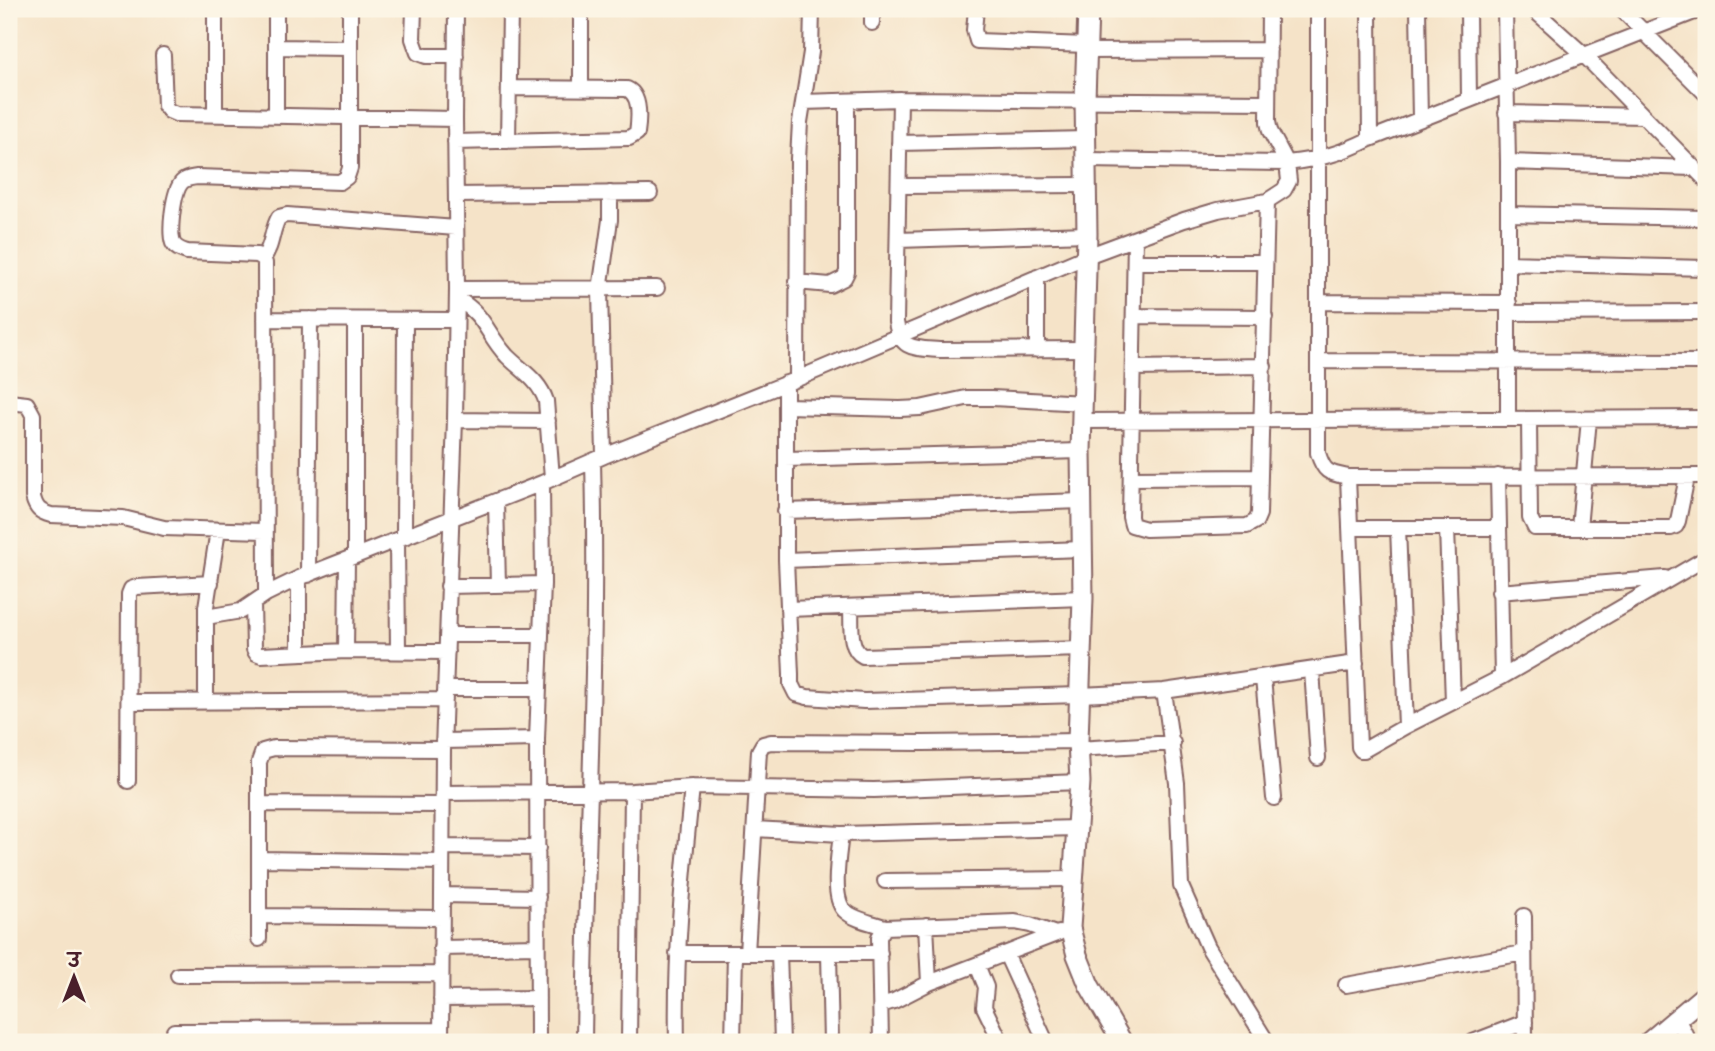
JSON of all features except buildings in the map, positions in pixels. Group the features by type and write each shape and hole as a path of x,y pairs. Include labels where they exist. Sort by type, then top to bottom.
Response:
{"street":[{"path":"215,9 215,114"},
{"path":"276,9 276,116"},
{"path":"266,594 265,263 263,258 257,255 187,252 174,246 174,201 180,183 197,177 340,182 347,177 350,168 350,9"},
{"path":"414,9 413,39 418,53 426,56 456,56"},
{"path":"174,1031 441,1036 443,745 457,294 454,119 456,9"},
{"path":"508,141 510,9"},
{"path":"580,9 581,89"},
{"path":"812,9 811,52 798,159 792,381 786,406 786,560 791,684 796,694 864,701 1164,691 1356,663"},
{"path":"976,9 974,30 977,41 1087,48 1269,51"},
{"path":"1088,9 1085,99 1086,349 1082,450 1083,598 1078,745 1080,782 1072,879 1063,931 1077,955 1089,985 1122,1042"},
{"path":"206,617 241,611 266,594 304,576 792,381 1087,256 1218,210 1266,201 1284,190 1289,181 1287,163 1270,131 1269,9"},
{"path":"1318,9 1318,453 1322,465 1330,473 1348,477 1706,476"},
{"path":"1369,9 1370,139"},
{"path":"1418,9 1420,119"},
{"path":"1468,9 1469,100"},
{"path":"1505,9 1508,419"},
{"path":"1533,9 1583,54 1706,180"},
{"path":"1620,9 1706,94"},
{"path":"1087,160 1287,163 1317,160 1341,154 1370,139 1583,54 1703,10"},
{"path":"276,47 348,48"},
{"path":"163,55 164,100 169,111 176,114 454,119"},
{"path":"455,142 629,138 634,136 638,126 637,97 627,89 509,88"},
{"path":"803,102 900,99 1268,102"},
{"path":"900,99 896,322 898,336 904,343 915,348 1086,349"},
{"path":"796,282 830,285 838,282 846,272 847,101"},
{"path":"1506,113 1643,116"},
{"path":"899,143 1086,139"},
{"path":"1508,162 1693,168"},
{"path":"899,186 1087,186"},
{"path":"583,1042 600,290 610,220 610,193"},
{"path":"456,195 650,193"},
{"path":"1136,239 1130,517 1132,525 1146,529 1247,526 1256,521 1259,514 1266,201"},
{"path":"1508,214 1706,218"},
{"path":"263,258 270,246 276,222 279,217 287,215 456,228"},
{"path":"898,240 1087,234"},
{"path":"1135,261 1265,262"},
{"path":"1508,263 1706,268"},
{"path":"1037,277 1037,350"},
{"path":"457,294 657,288"},
{"path":"457,294 472,307 506,355 532,377 546,401 547,481 537,740 538,1042"},
{"path":"1318,302 1706,312"},
{"path":"1135,316 1265,317"},
{"path":"265,319 456,320"},
{"path":"299,652 304,576 310,319"},
{"path":"346,651 351,558 355,320"},
{"path":"398,651 405,320"},
{"path":"1318,360 1706,362"},
{"path":"1134,368 1264,366"},
{"path":"786,406 900,409 920,408 966,398 992,398 1133,420 1706,418"},
{"path":"9,402 27,404 33,415 33,497 35,506 41,512 51,516 123,517 164,527 264,531"},
{"path":"1530,419 1531,519 1535,528 1671,528 1676,526 1687,477"},
{"path":"1579,528 1589,419"},
{"path":"455,420 548,421"},
{"path":"786,459 1082,450"},
{"path":"1498,476 1502,677"},
{"path":"1131,478 1259,477"},
{"path":"1348,477 1361,750 1502,677 1706,558"},
{"path":"496,501 498,585"},
{"path":"785,511 1082,501"},
{"path":"1350,528 1497,528"},
{"path":"1398,528 1406,726"},
{"path":"1447,528 1453,702"},
{"path":"206,701 206,617 218,530"},
{"path":"786,560 1082,549"},
{"path":"1499,592 1672,578"},
{"path":"128,781 131,589 211,583"},
{"path":"448,586 543,584"},
{"path":"788,609 1083,598"},
{"path":"253,603 256,653 447,652"},
{"path":"851,608 853,647 856,653 863,656 1081,649"},
{"path":"447,635 541,635"},
{"path":"1312,670 1318,758"},
{"path":"1263,678 1274,798"},
{"path":"130,702 539,689"},
{"path":"1164,691 1177,783 1179,872 1184,896 1208,947 1267,1042"},
{"path":"259,939 260,756 268,749 537,740"},
{"path":"733,1042 755,829 759,751 763,744 1172,743"},
{"path":"260,804 442,799 692,787 874,790 1080,782"},
{"path":"677,1042 677,953 682,872 692,787"},
{"path":"628,1042 632,790"},
{"path":"755,829 841,834 1077,828"},
{"path":"841,834 837,889 844,911 853,916 885,927 1015,922 1063,931"},
{"path":"260,859 442,855 538,848"},
{"path":"885,881 1072,879"},
{"path":"442,895 538,897"},
{"path":"259,915 442,918"},
{"path":"1524,916 1525,1042"},
{"path":"926,925 929,983"},
{"path":"881,1042 879,937 885,927"},
{"path":"881,1005 929,983 1063,931"},
{"path":"441,948 537,946"},
{"path":"677,953 880,953"},
{"path":"779,953 782,1042"},
{"path":"1346,985 1524,953"},
{"path":"829,954 831,1042"},
{"path":"1006,954 1046,1042"},
{"path":"977,965 986,987 984,1007 1001,1042"},
{"path":"178,975 440,974"},
{"path":"1650,1042 1706,994"},
{"path":"441,999 538,998"},
{"path":"1677,1018 1689,1042"},
{"path":"1473,1042 1525,1022"}]}
